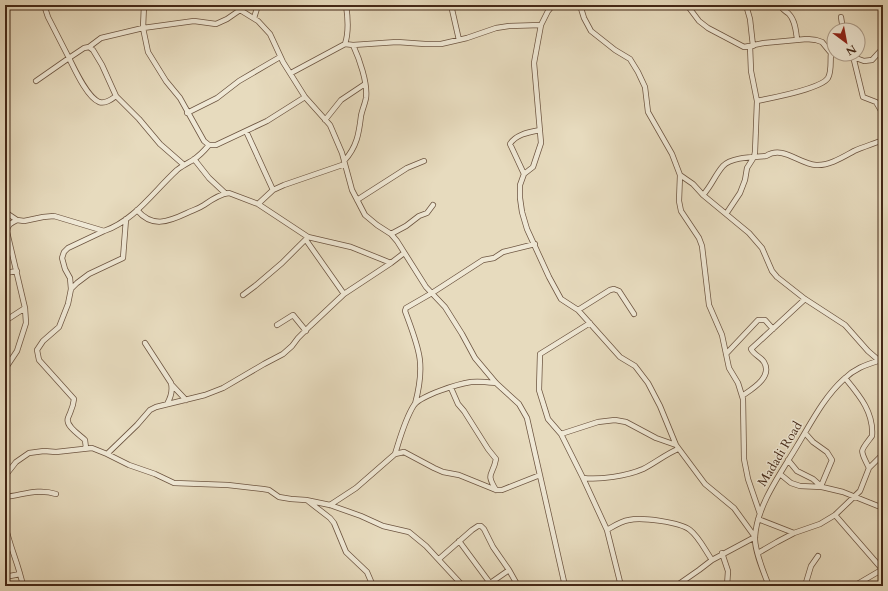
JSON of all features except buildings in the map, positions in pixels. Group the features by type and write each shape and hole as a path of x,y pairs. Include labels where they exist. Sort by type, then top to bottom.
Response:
{"street":[{"path":"44,5 51,23 78,76 93,98 104,103 116,96"},
{"path":"144,5 143,28 148,52 166,80 180,98 204,141 209,146"},
{"path":"232,5 258,20 270,34 280,57 305,97 330,125 352,190 365,215 391,234 426,287 445,307 476,358 496,383 519,404 527,418 565,586"},
{"path":"254,18 258,5"},
{"path":"345,44 348,37 346,5"},
{"path":"451,5 459,40"},
{"path":"553,5 548,11 541,26 534,63 541,143 533,167 524,174 520,185 522,212 549,277 561,299 578,310 620,357 635,366 648,383 660,406 677,447 705,484 734,508 755,537 722,553 676,586"},
{"path":"580,5 584,18 591,30 615,50 630,59 636,68 644,87 648,112 672,154 680,175 679,201 681,211 699,238 702,246 710,305 722,335 729,368 738,383 742,396 744,459 759,517 794,533"},
{"path":"688,5 699,21 708,28 744,47 797,39 816,40 822,42 826,46"},
{"path":"726,214 740,193 745,180 747,168 754,157 757,101 751,71 750,19 746,5"},
{"path":"780,5 782,9 792,18 797,39"},
{"path":"36,81 84,48 90,47 101,38 143,28 194,21 216,24 227,19 240,10"},
{"path":"840,17 841,22"},
{"path":"291,73 345,44 353,45 397,42 441,44 496,28 509,26 541,26"},
{"path":"258,204 273,190 284,184 344,163 352,150 360,132 361,114 366,98 365,84 359,58 353,45"},
{"path":"90,47 102,65 116,96 139,118 160,144 184,165"},
{"path":"866,61 872,60 883,48"},
{"path":"187,112 217,98 239,81 280,57"},
{"path":"757,101 793,94 823,82 828,78 831,62"},
{"path":"854,62 863,97 876,102 883,114"},
{"path":"325,120 341,100 365,84"},
{"path":"86,448 85,440 68,424 67,419 73,408 74,399 39,360 37,350 43,341 59,327 68,304 71,289 70,278 62,258 64,252 68,248 111,228 126,219 137,210 163,183 209,146 216,145 277,115 305,97"},
{"path":"246,130 273,190"},
{"path":"524,174 510,144 511,141 527,132 540,130"},
{"path":"703,195 711,186 722,166 730,160 766,156 771,152 781,152 814,165 822,165 840,159 855,151 883,140"},
{"path":"194,159 213,182 225,193"},
{"path":"357,200 407,168 424,161"},
{"path":"680,175 693,184 703,195 749,233 762,248 772,272 777,277 805,299 845,325 881,362"},
{"path":"137,210 142,216 151,221 171,220 195,210 225,193 229,193 258,204 307,239 344,294"},
{"path":"391,234 427,212 433,205"},
{"path":"5,212 17,220 24,221 54,216 104,231"},
{"path":"71,289 90,274 123,258 126,219"},
{"path":"5,369 17,351 26,323 25,308 17,271 6,232 9,225 17,220"},
{"path":"307,239 351,247 391,263"},
{"path":"242,295 255,286 307,239"},
{"path":"395,454 406,423 415,404 421,375 419,351 405,311 406,308 483,260 494,258 503,252 535,244"},
{"path":"107,454 138,425 150,410 167,404 205,396 223,388 283,354 344,294 404,253"},
{"path":"5,273 17,271"},
{"path":"578,310 614,289 619,291 634,314"},
{"path":"742,396 764,377 767,368 763,361 753,354 751,349 805,299"},
{"path":"5,321 25,308"},
{"path":"277,325 293,315 306,330"},
{"path":"726,354 758,320 765,320 773,329"},
{"path":"590,323 540,354 538,390 548,419 553,427 561,434 583,478 606,530 621,586"},
{"path":"145,343 171,384 186,400"},
{"name":"Madadi Road","path":"769,586 758,553 755,537 759,517 772,488 832,391 845,378 860,367 881,362"},
{"path":"845,378 865,403 870,414 872,436 862,449 862,453 869,468"},
{"path":"415,404 424,398 470,382 496,383"},
{"path":"167,404 171,396 171,384"},
{"path":"451,388 458,404 496,459 490,473 490,480 496,490"},
{"path":"561,434 598,422 615,420 626,422 677,447"},
{"path":"805,433 813,442 827,452 832,460 821,486"},
{"path":"583,478 590,479 620,475 642,469 657,461 677,447"},
{"path":"5,476 16,462 29,454 44,451 56,452 92,448 129,465 150,471 174,483 263,488 279,497 306,500 330,505 383,526 409,532 426,546 463,586"},
{"path":"330,505 356,488 395,454 404,452 443,472 459,475 496,490 502,490 540,475"},
{"path":"758,553 794,533 820,524 835,514 860,492 869,468 883,454"},
{"path":"788,460 797,471 813,479 821,486"},
{"path":"780,474 791,483 821,486 855,496 882,507"},
{"path":"5,497 38,491 47,491 56,494"},
{"path":"860,492 862,500"},
{"path":"306,500 330,518 334,523 346,552 367,572 373,586"},
{"path":"835,514 883,569 854,586"},
{"path":"606,530 624,521 638,519 663,521 688,528 695,534 712,560"},
{"path":"5,524 6,539 20,574 23,586"},
{"path":"439,559 472,530 478,526 481,526 518,586"},
{"path":"459,541 488,584 508,570"},
{"path":"722,553 728,571 727,586"},
{"path":"805,586 811,566 818,556"},
{"path":"5,578 20,574"}]}
